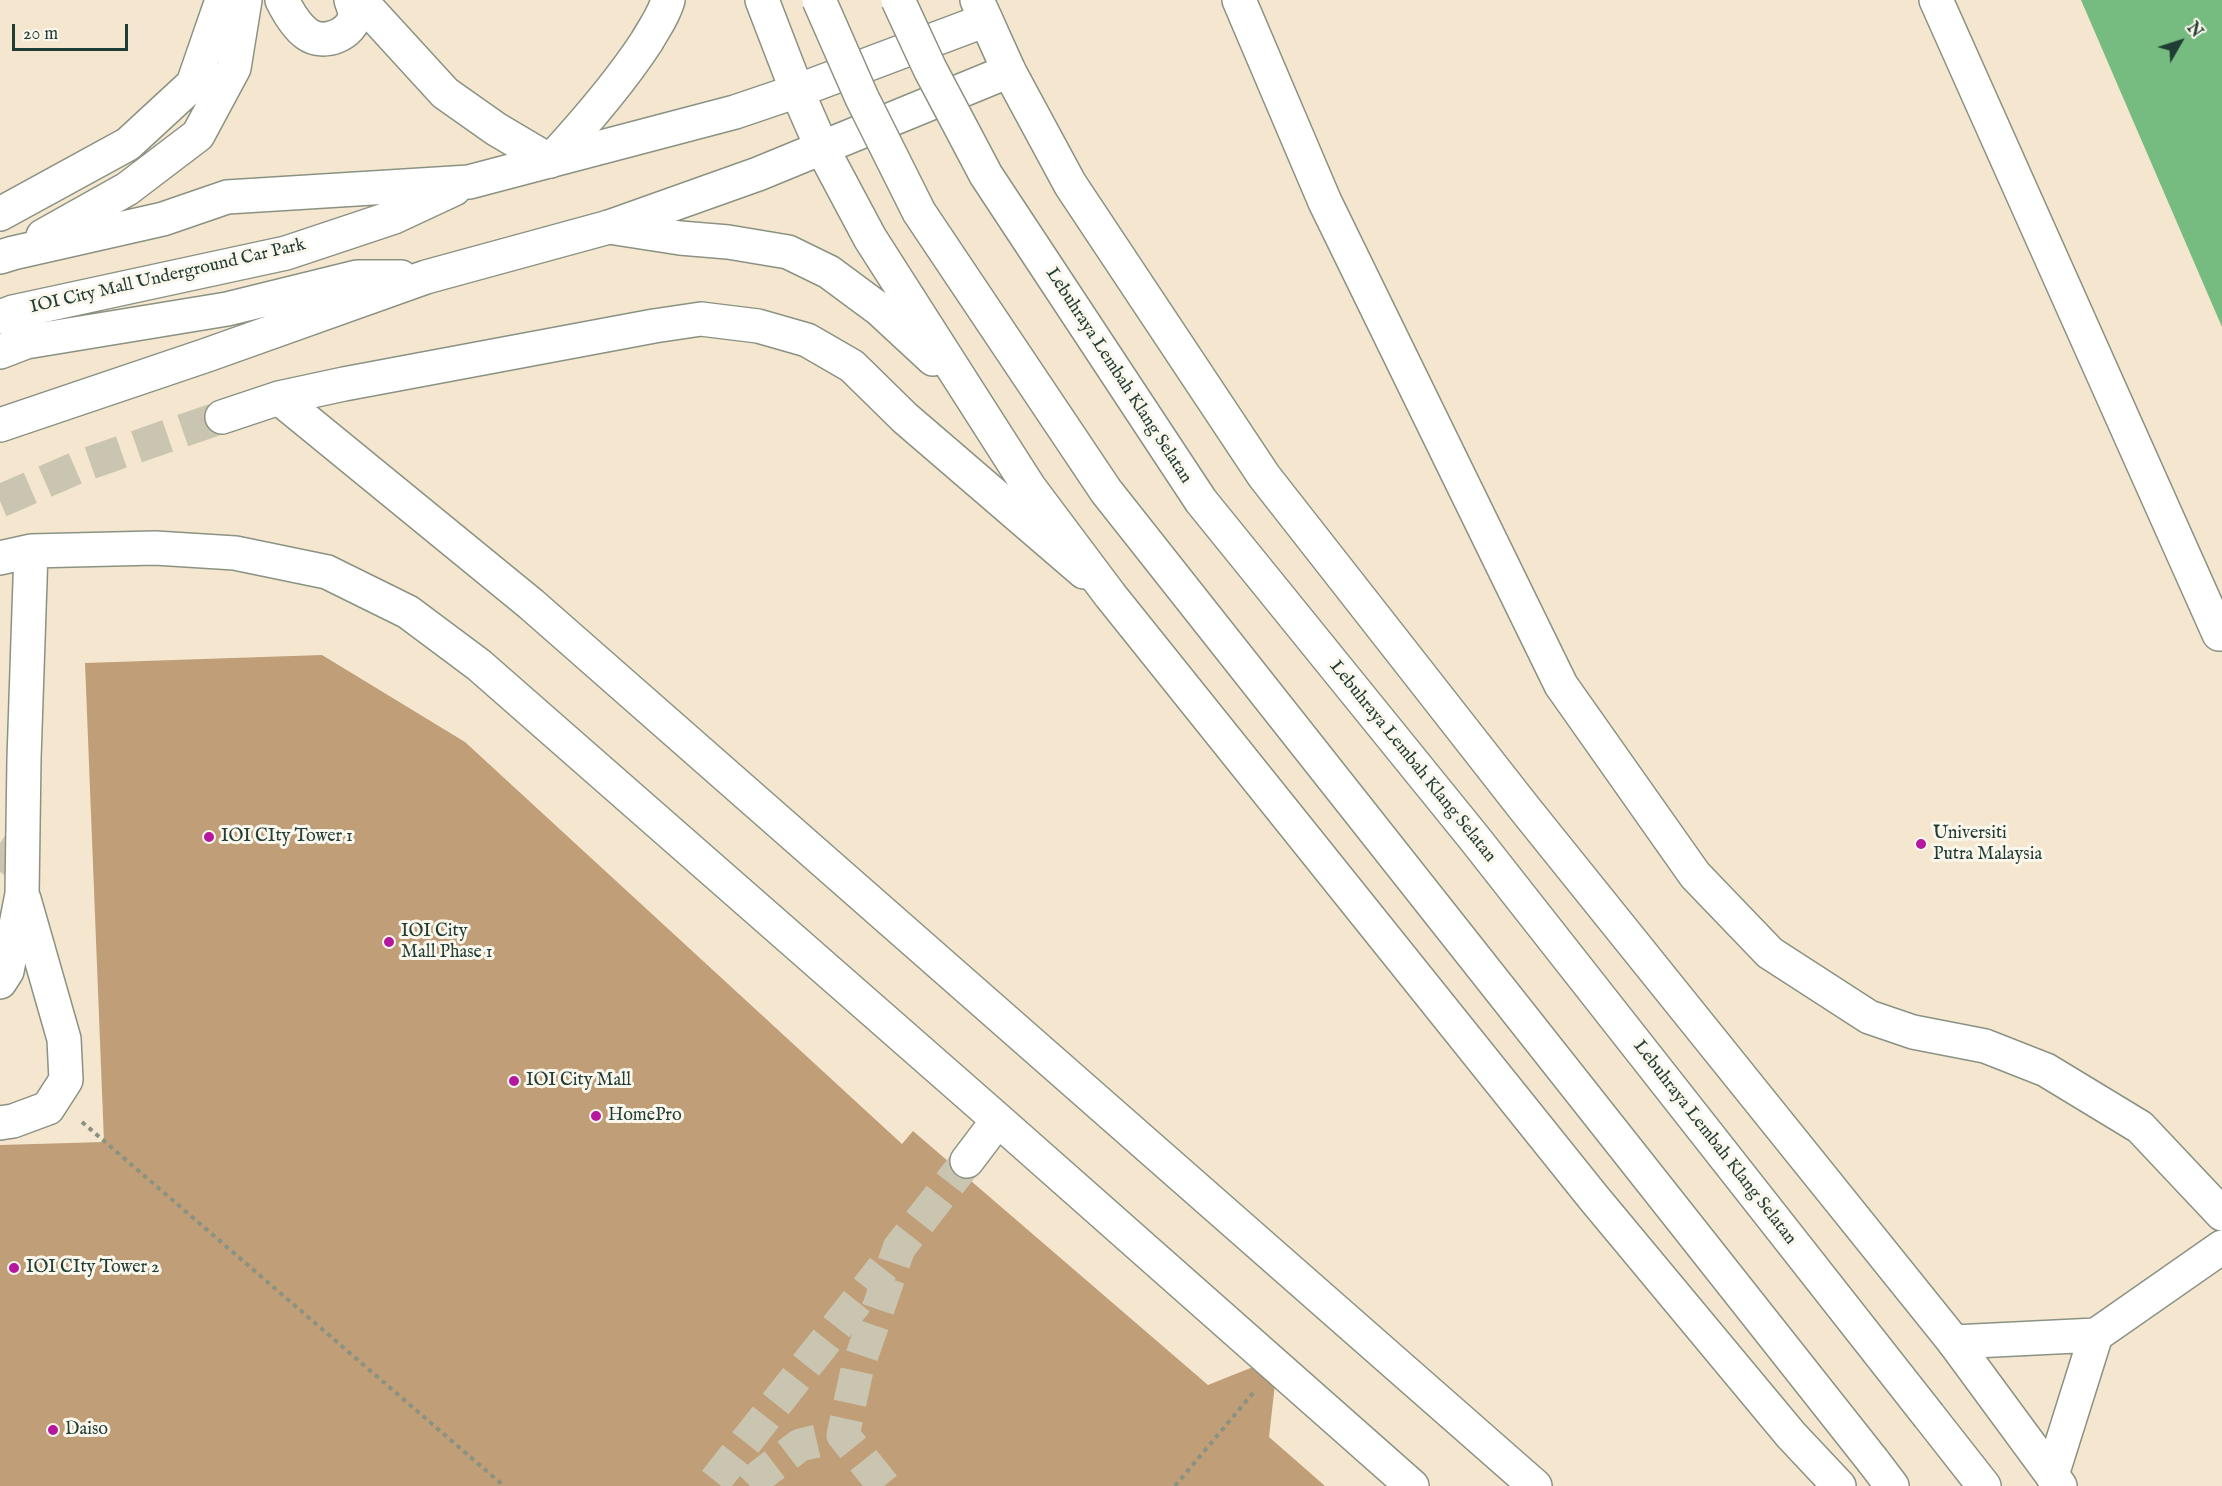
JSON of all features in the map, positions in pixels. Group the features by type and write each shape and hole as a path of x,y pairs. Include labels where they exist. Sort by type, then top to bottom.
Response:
{"main road":[{"path":"0,214 128,144 193,84 222,0"},
{"path":"6,255 127,189 198,135 234,68 244,0"},
{"path":"282,0 290,15 308,35 322,40 336,37 349,28 355,14 351,0"},
{"path":"360,0 445,93 496,129 550,161"},
{"path":"550,161 591,116 632,64 664,13 668,0"},
{"path":"762,0 822,148 870,238 1029,487 1110,595 1593,1197 1791,1435 1839,1486"},
{"path":"819,0 862,98 919,212 1106,491 1892,1486"},
{"name":"Lebuhraya Lembah Klang Selatan","path":"898,0 930,69 986,175 1201,501 1474,839 1984,1486"},
{"path":"1239,0 1325,201 1561,685 1695,875 1770,953 1869,1017 1913,1032 1985,1046 2036,1066 2140,1127 2222,1214"},
{"path":"1936,0 2219,634"},
{"path":"6,255 163,219 227,197 469,182 735,112 797,91 981,10 1009,71 1070,184 1264,476 1525,808 1954,1342 2056,1481"},
{"path":"0,425 426,277 609,226 758,174 1009,71"},
{"name":"IOI City Mall Underground Car Park","path":"0,317 13,312 286,253 394,218 469,182"},
{"path":"609,226 788,252 829,272 879,309 966,388"},
{"name":"IOI City Mall Underground Car Park","path":"0,352 26,342 227,309 357,277 426,277"},
{"path":"222,417 279,398 367,379 701,319 758,326 807,340 852,366 905,418 1110,595"},
{"path":"0,447 135,380"},
{"path":"279,398 531,604 1535,1486"},
{"path":"0,982 7,971 22,894 24,759 15,555 155,548 235,553 327,572 408,612 479,665 1412,1486"},
{"path":"0,1123 13,1121 48,1108 66,1080 64,1039 22,894"},
{"path":"967,1161 998,1120"},
{"path":"1954,1342 2096,1335 2222,1247"},
{"path":"2056,1481 2096,1335"}],"path":[{"path":"55,1097 104,1142 504,1486"},
{"path":"1175,1486 1253,1393"}],"green space":[{"path":"2081,0 2222,0 2222,327"}],"building":[{"name":"IOI City Mall","path":"322,655 465,742 902,1144 913,1131 1208,1385 1278,1357 1269,1437 1325,1486 0,1486 0,1145 104,1142 85,663"}],"tunnel":[{"path":"0,501 81,466 222,417"},
{"path":"0,872 22,840"},
{"path":"884,1486 843,1435 857,1370 899,1248 967,1161"},
{"path":"715,1481 883,1268"},
{"path":"750,1486 800,1445 843,1435"}],"place":[{"name":"IOI CIty Tower 1","path":"209,837"},
{"name":"Universiti Putra Malaysia","path":"1921,844"},
{"name":"IOI City Mall Phase 1","path":"389,942"},
{"name":"IOI City Mall","path":"514,1081"},
{"name":"HomePro","path":"596,1116"},
{"name":"IOI CIty Tower 2","path":"14,1268"},
{"name":"Daiso","path":"53,1430"}]}
